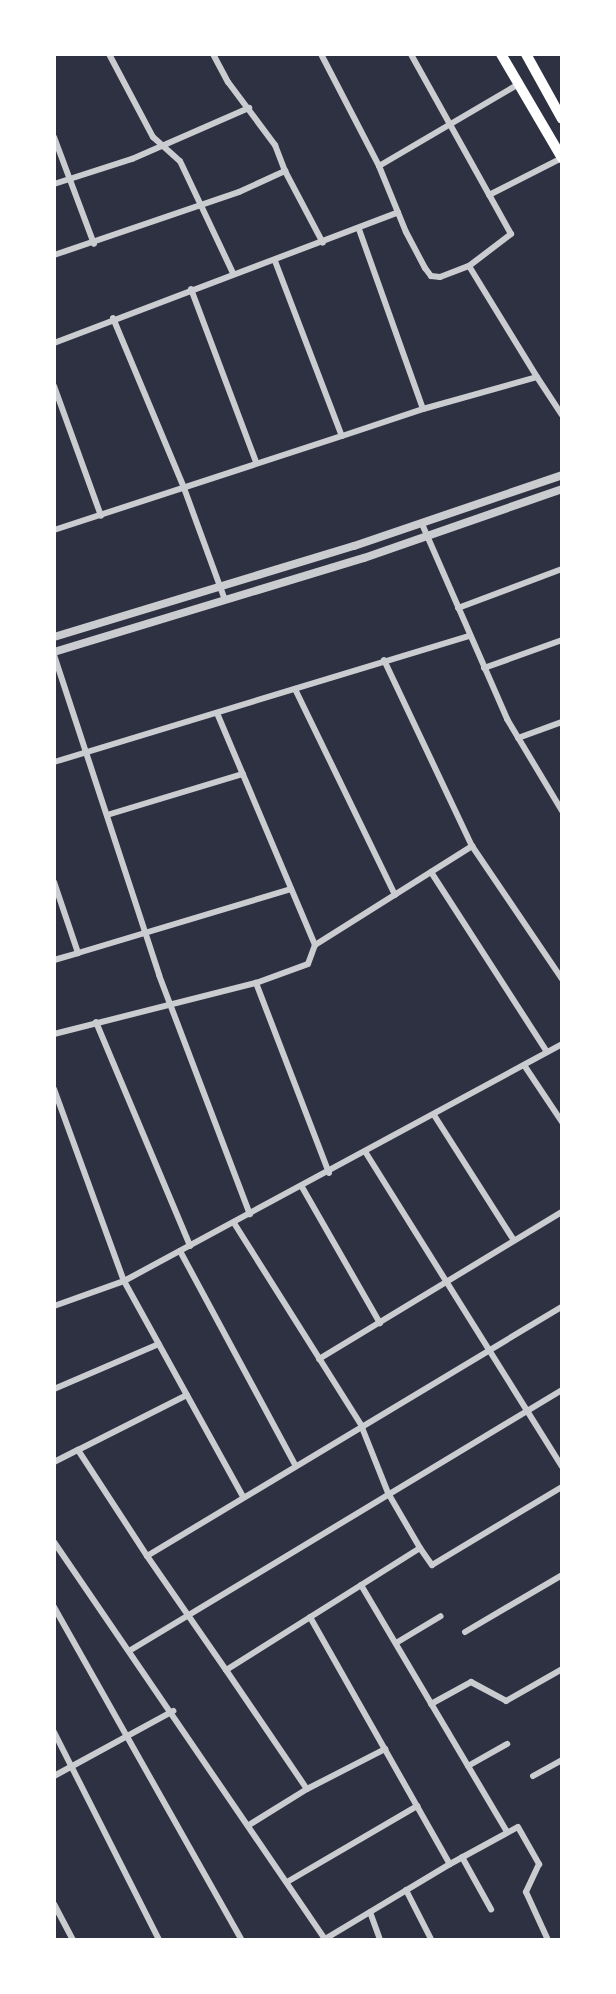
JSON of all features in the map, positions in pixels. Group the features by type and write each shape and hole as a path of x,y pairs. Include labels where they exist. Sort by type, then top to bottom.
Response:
{"highway":[{"path":"501,54 562,158"},
{"path":"526,54 558,104 562,119"}],"street":[{"path":"109,54 153,137 166,146 204,203 233,273"},
{"path":"213,54 275,145 285,171 323,243"},
{"path":"321,54 379,166 398,212 431,276 469,266 510,238 411,54"},
{"path":"379,166 519,84"},
{"path":"54,184 166,146 249,108"},
{"path":"54,137 72,179 94,244"},
{"path":"489,195 562,158"},
{"path":"54,255 94,244 285,171"},
{"path":"54,343 113,318 233,273 275,261 398,212"},
{"path":"359,229 423,409"},
{"path":"275,261 342,436"},
{"path":"469,266 562,415"},
{"path":"191,289 256,462"},
{"path":"113,318 184,488 225,600"},
{"path":"54,530 423,409 537,377"},
{"path":"54,386 101,516"},
{"path":"54,637 422,524 562,475"},
{"path":"250,1214 145,934 54,653 427,536 562,489"},
{"path":"422,524 484,668 518,738 562,811"},
{"path":"458,608 562,569"},
{"path":"54,762 470,636"},
{"path":"484,668 562,640"},
{"path":"384,660 472,846 562,979"},
{"path":"295,690 395,895"},
{"path":"217,713 315,946"},
{"path":"518,738 562,722"},
{"path":"107,815 243,774"},
{"path":"54,1034 170,1002 257,983 308,964 315,946 472,846"},
{"path":"431,872 547,1052"},
{"path":"54,882 78,953"},
{"path":"54,960 291,889"},
{"path":"257,983 329,1173"},
{"path":"96,1022 190,1246"},
{"path":"54,1306 124,1281 366,1153 562,1044"},
{"path":"524,1065 562,1122"},
{"path":"54,1089 124,1281 243,1497"},
{"path":"434,1115 513,1239"},
{"path":"366,1153 562,1467"},
{"path":"302,1187 380,1323"},
{"path":"319,1359 447,1283 513,1239 562,1212"},
{"path":"234,1223 361,1426 388,1493 432,1565 562,1487"},
{"path":"180,1251 296,1465"},
{"path":"148,1556 562,1307"},
{"path":"54,1390 159,1344"},
{"path":"129,1651 186,1613 562,1390"},
{"path":"54,1462 187,1395"},
{"path":"78,1450 307,1789"},
{"path":"54,1542 173,1711 326,1939 450,1864 518,1827 539,1864 526,1892 548,1940"},
{"path":"226,1670 420,1548"},
{"path":"465,1632 562,1575"},
{"path":"361,1585 507,1832"},
{"path":"54,1608 129,1735 242,1940"},
{"path":"396,1643 441,1616"},
{"path":"310,1617 450,1864"},
{"path":"431,1704 471,1682 506,1701 562,1669"},
{"path":"54,1776 173,1711"},
{"path":"54,1732 159,1940"},
{"path":"468,1766 507,1744"},
{"path":"249,1825 307,1789 385,1749"},
{"path":"533,1776 562,1760"},
{"path":"287,1882 417,1806"},
{"path":"462,1857 491,1909"},
{"path":"406,1890 431,1939"},
{"path":"54,1904 58,1920 73,1940"},
{"path":"370,1912 380,1940"}]}
